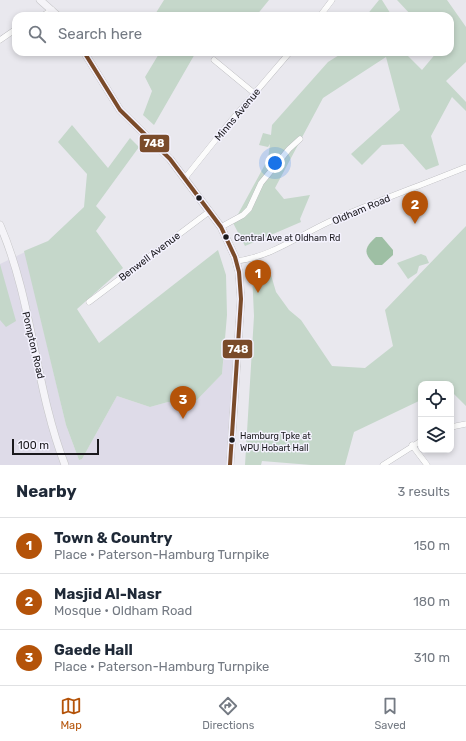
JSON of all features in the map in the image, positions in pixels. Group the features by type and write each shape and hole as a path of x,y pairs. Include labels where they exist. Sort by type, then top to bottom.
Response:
{"main road":[{"path":"40,0 52,10"},
{"path":"86,56 120,110 162,151 210,211 221,227 236,261 240,284 240,315 231,464"},
{"name":"Pompton Road","path":"0,225 12,255 53,428 65,465"}],"street":[{"path":"323,12 332,0"},
{"path":"0,40 12,32"},
{"name":"Minns Avenue","path":"185,178 254,93 286,56"},
{"path":"214,60 254,93"},
{"path":"221,227 243,215 248,209 261,183 289,149 300,140"},
{"name":"Oldham Road","path":"236,261 264,255 334,220 466,167"},
{"name":"Benwell Avenue","path":"89,302 210,211"},
{"path":"454,426 466,424"},
{"path":"383,465 418,443"},
{"path":"412,446 427,465"}],"shaded area":[{"path":"164,0 269,0 259,12 156,12"},
{"path":"379,0 382,0 390,12 369,12"},
{"path":"397,0 447,0 466,27 466,62 446,81 466,102 466,111 452,97 431,136 439,165 426,170 403,144 382,145 362,165 351,154 400,110 386,57 323,98 275,188 284,199 310,195 300,219 301,222 245,246 231,219 237,216 268,159 270,144 268,147 259,145 263,133 271,135 272,125 328,62 338,56 408,56 422,70 434,56 454,56 454,12 408,12"},
{"path":"158,56 194,56 154,125 143,115 152,91 145,77"},
{"path":"72,125 108,168 130,138 139,147 96,206 106,217 96,231 123,268 77,309 99,343 218,250 226,275 227,315 222,374 191,406 168,402 150,407 117,396 82,459 79,460 66,425 24,251 48,241 84,207 87,174 58,142"},
{"path":"466,226 466,406 454,394 454,381 418,381 418,401 354,432 345,465 311,465 262,461 261,465 245,465 254,316 252,272 262,267 269,268 276,292 289,310 301,320 332,366 365,368 393,346 385,310"},
{"path":"376,237 382,237 393,250 393,255 382,265 375,265 368,257 366,251 369,244"},
{"path":"25,252 66,425 79,460 82,459 117,396 150,407 168,402 191,406 222,374 225,343 234,345 226,465 0,465 0,264"},
{"path":"421,254 426,256 429,263 419,266 417,273 408,279 397,263"},
{"path":"0,264 16,321 6,327 0,320"}],"transit line":[{"name":"748","path":"86,56 120,110 170,159 221,227 235,257 239,272 241,299 230,465"}],"place":[{"name":"Masjid Al-Nasr","path":"415,224"},
{"name":"Central Ave at Oldham Rd","path":"226,237"},
{"name":"Town & Country","path":"258,293"},
{"name":"Gaede Hall","path":"183,419"},
{"name":"Hamburg Tpke at WPU Hobart Hall","path":"232,440"}]}
